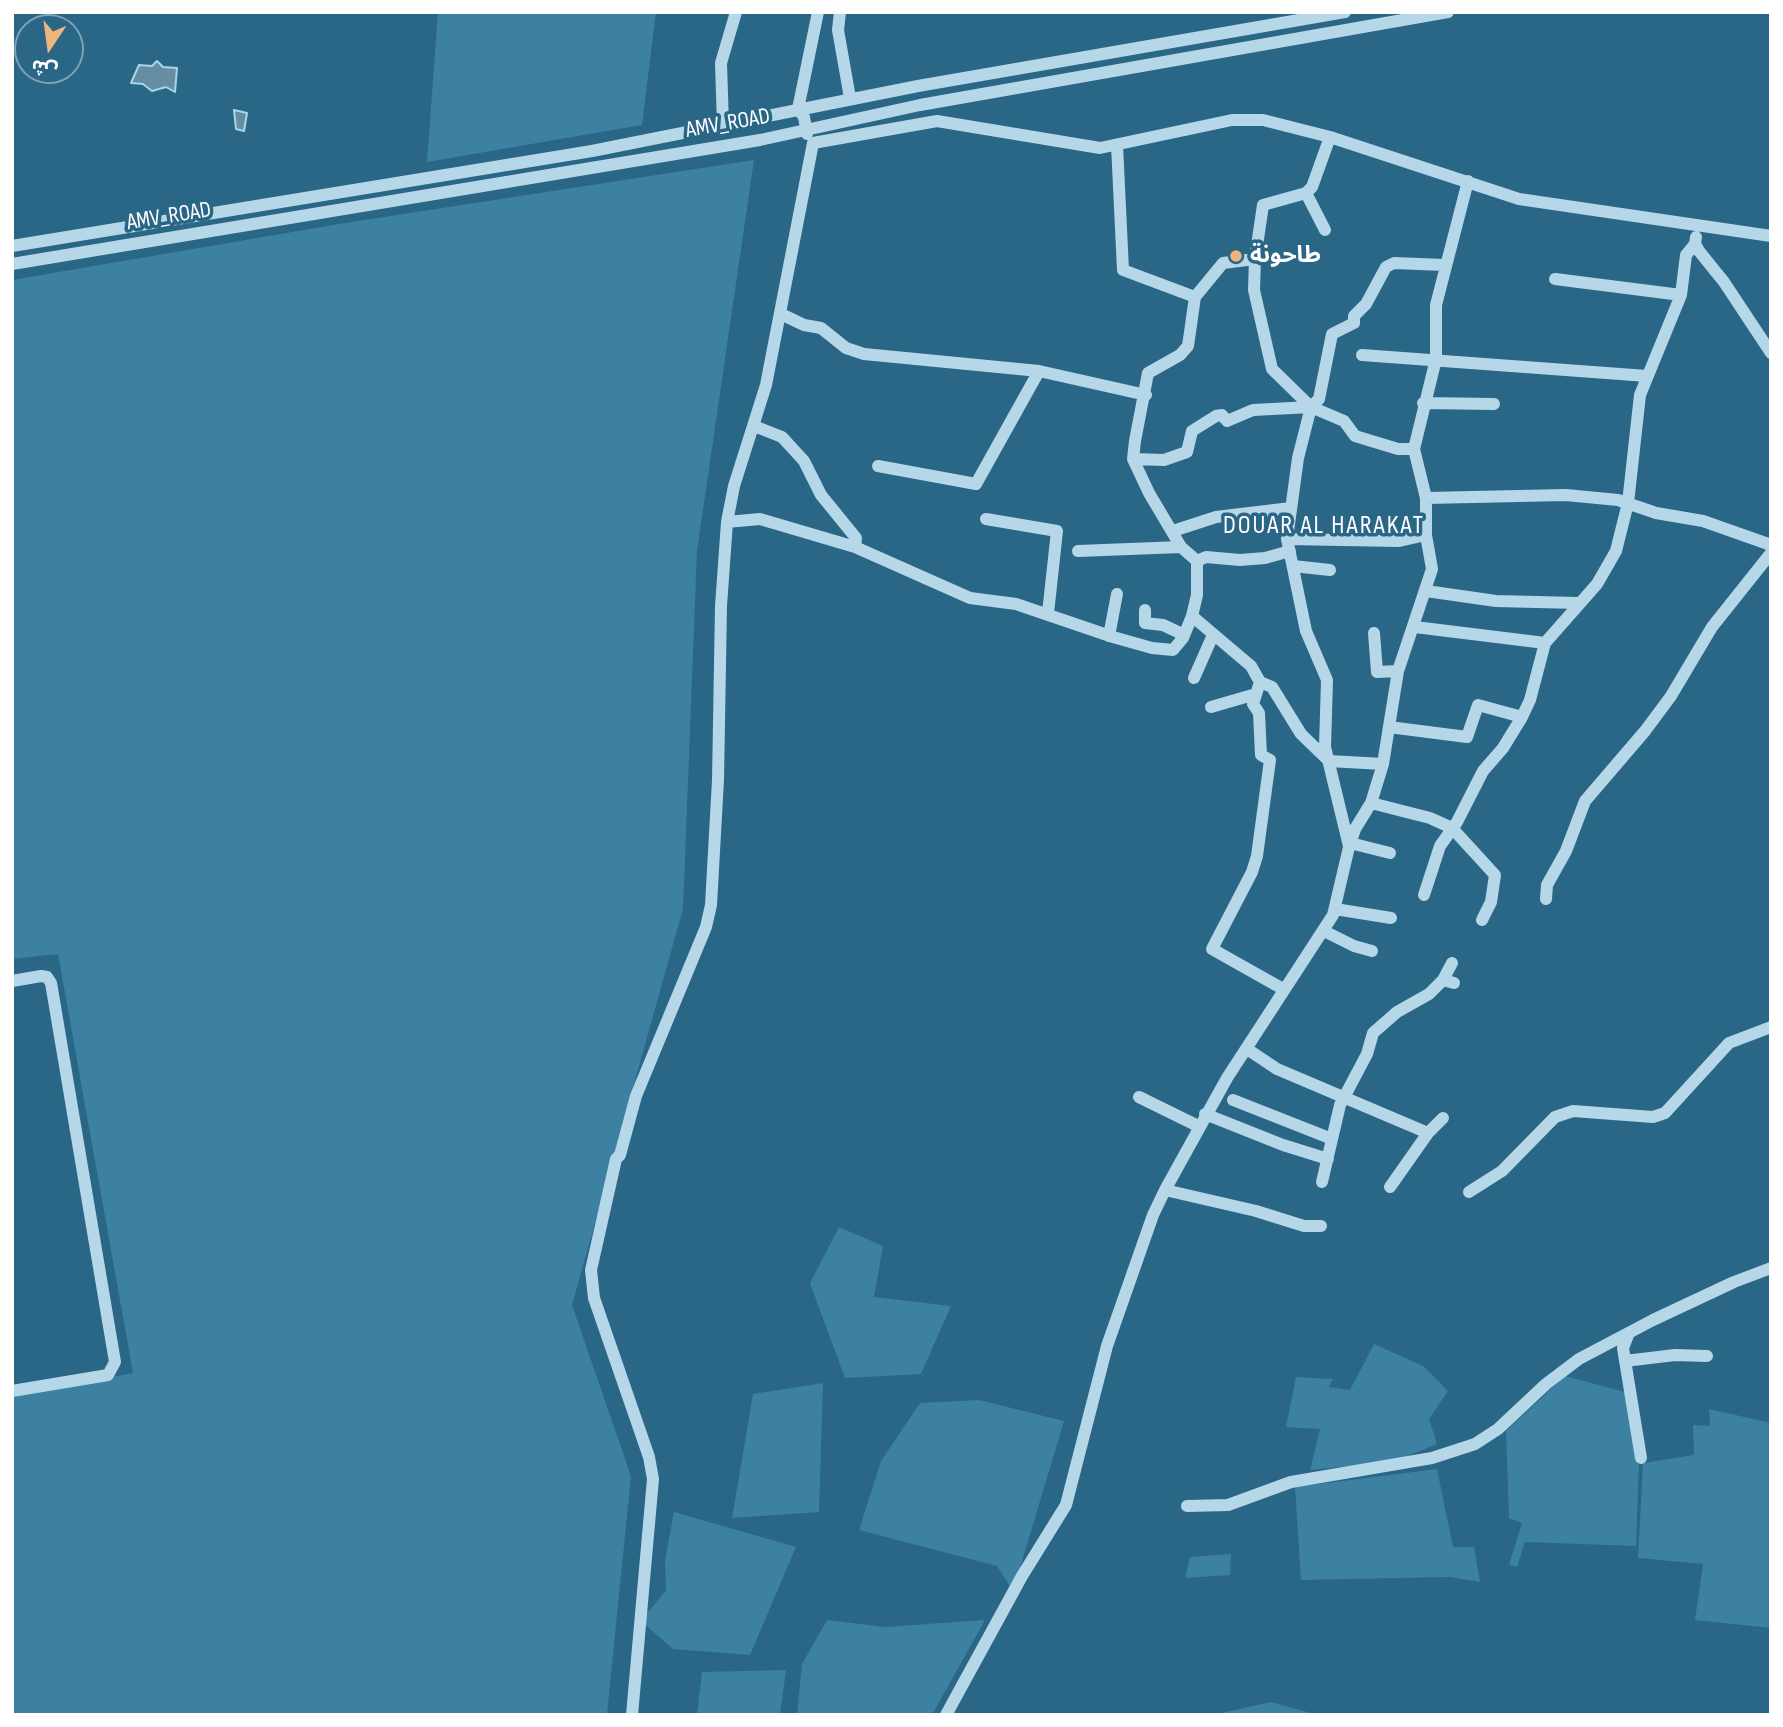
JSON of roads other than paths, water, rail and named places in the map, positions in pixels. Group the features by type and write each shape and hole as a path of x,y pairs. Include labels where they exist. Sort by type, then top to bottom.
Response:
{"street":[{"path":"723,125 721,63 736,12"},
{"path":"632,1715 653,1479 649,1457 594,1298 591,1270 613,1168 636,1096 705,927 711,905 718,780 721,606 727,522 734,486 754,426 781,314 813,143 805,130 804,117 798,109 818,12"},
{"path":"840,12 838,30 850,99"},
{"path":"12,246 592,151 850,99 1345,12"},
{"name":"AMV_ROAD","path":"12,264 750,142 920,105 1448,12"},
{"path":"747,120 742,134 750,142"},
{"path":"813,143 937,121 1088,148 1117,145 1244,120 1274,122 1330,137 1519,199 1771,236"},
{"path":"1330,137 1312,187 1294,199 1263,205 1255,259 1254,290 1272,369 1311,407 1344,421 1355,436 1364,441 1414,449"},
{"path":"1117,145 1123,270 1195,297"},
{"path":"592,151 594,168"},
{"path":"565,155 569,163 568,172"},
{"path":"946,1715 1022,1576 1066,1505 1107,1346 1146,1233 1165,1190 1205,1114 1283,989 1324,931 1335,909 1349,844 1371,803 1383,764 1398,671 1415,627 1432,569 1426,535 1426,498 1414,449 1423,403 1436,359 1436,305 1444,265 1468,181"},
{"path":"1306,193 1325,230"},
{"path":"1424,895 1440,846 1483,771 1503,748 1522,717 1530,700 1545,643 1597,584 1616,551 1628,503 1640,395 1681,295 1686,255 1695,244 1697,226"},
{"path":"1695,244 1730,290 1771,353"},
{"path":"1198,561 1181,547 1149,493 1133,459 1148,373 1180,355 1188,346 1195,297 1223,263 1255,259"},
{"path":"1349,844 1338,810 1325,747 1327,680 1306,631 1289,545 1298,458 1311,407 1319,399 1332,334 1354,323 1354,316 1366,304 1386,267 1394,263 1444,265"},
{"path":"1555,279 1681,295"},
{"path":"781,314 804,325 821,328 846,348 864,354 1039,371 1146,395"},
{"path":"1362,355 1647,376"},
{"path":"878,466 976,484 1039,371"},
{"path":"1423,403 1494,404"},
{"path":"1133,459 1164,460 1187,452 1192,431 1216,416 1222,415 1227,421 1254,410 1311,407"},
{"path":"754,426 782,437 804,461 821,495 856,538 855,547"},
{"path":"1426,498 1566,495 1628,503 1656,513 1703,521 1771,545"},
{"path":"1173,531 1216,517 1291,508"},
{"path":"727,522 760,519 855,547 970,598 1016,604 1109,636 1152,648 1173,650 1183,638 1192,616 1197,595 1198,561"},
{"path":"986,519 1057,531 1048,613"},
{"path":"1198,561 1206,557 1240,560 1265,558 1289,545 1399,541 1426,535"},
{"path":"1078,551 1181,547"},
{"path":"1546,899 1547,885 1566,851 1585,801 1645,731 1671,696 1712,627 1771,553"},
{"path":"1293,566 1330,570"},
{"path":"1426,591 1496,601 1578,603"},
{"path":"1109,636 1117,594"},
{"path":"1146,610 1145,623 1163,625 1178,632 1183,638"},
{"path":"1192,616 1251,666 1258,688 1253,704 1259,713 1261,755 1270,760 1257,856 1252,872 1212,949 1283,989"},
{"path":"1415,627 1545,643"},
{"path":"1374,633 1377,672 1398,671"},
{"path":"1194,678 1213,635"},
{"path":"1211,707 1258,688 1272,687 1301,734 1329,761 1383,764"},
{"path":"1389,727 1467,737 1478,705 1522,717"},
{"path":"1371,803 1430,818 1452,828 1495,875 1492,902 1482,920"},
{"path":"1349,844 1371,851 1390,853"},
{"path":"1335,909 1391,918"},
{"path":"1324,931 1372,951"},
{"path":"1322,1182 1344,1095 1367,1054 1373,1033 1397,1012 1449,981 1452,962"},
{"path":"12,981 41,976 47,977 51,983 115,1362 108,1374 12,1391"},
{"path":"1469,1192 1502,1171 1555,1117 1573,1111 1653,1117 1665,1113 1729,1043 1771,1027"},
{"path":"1247,1049 1277,1069 1344,1095 1358,1104 1428,1133"},
{"path":"1139,1097 1198,1126"},
{"path":"1233,1100 1332,1139"},
{"path":"1205,1114 1283,1146 1328,1159"},
{"path":"1390,1187 1428,1133 1443,1118"},
{"path":"1165,1190 1256,1211 1304,1226 1321,1226"},
{"path":"1187,1506 1228,1505 1291,1482 1432,1458 1475,1444 1498,1429 1546,1384 1579,1359 1734,1282 1771,1269"},
{"path":"1628,1335 1623,1348 1641,1458"},
{"path":"1625,1361 1675,1355 1707,1356"}],"place":[{"name":"طاحونة","path":"1236,256"}],"district":[{"name":"DOUAR AL HARAKAT","path":"1324,526"}]}
